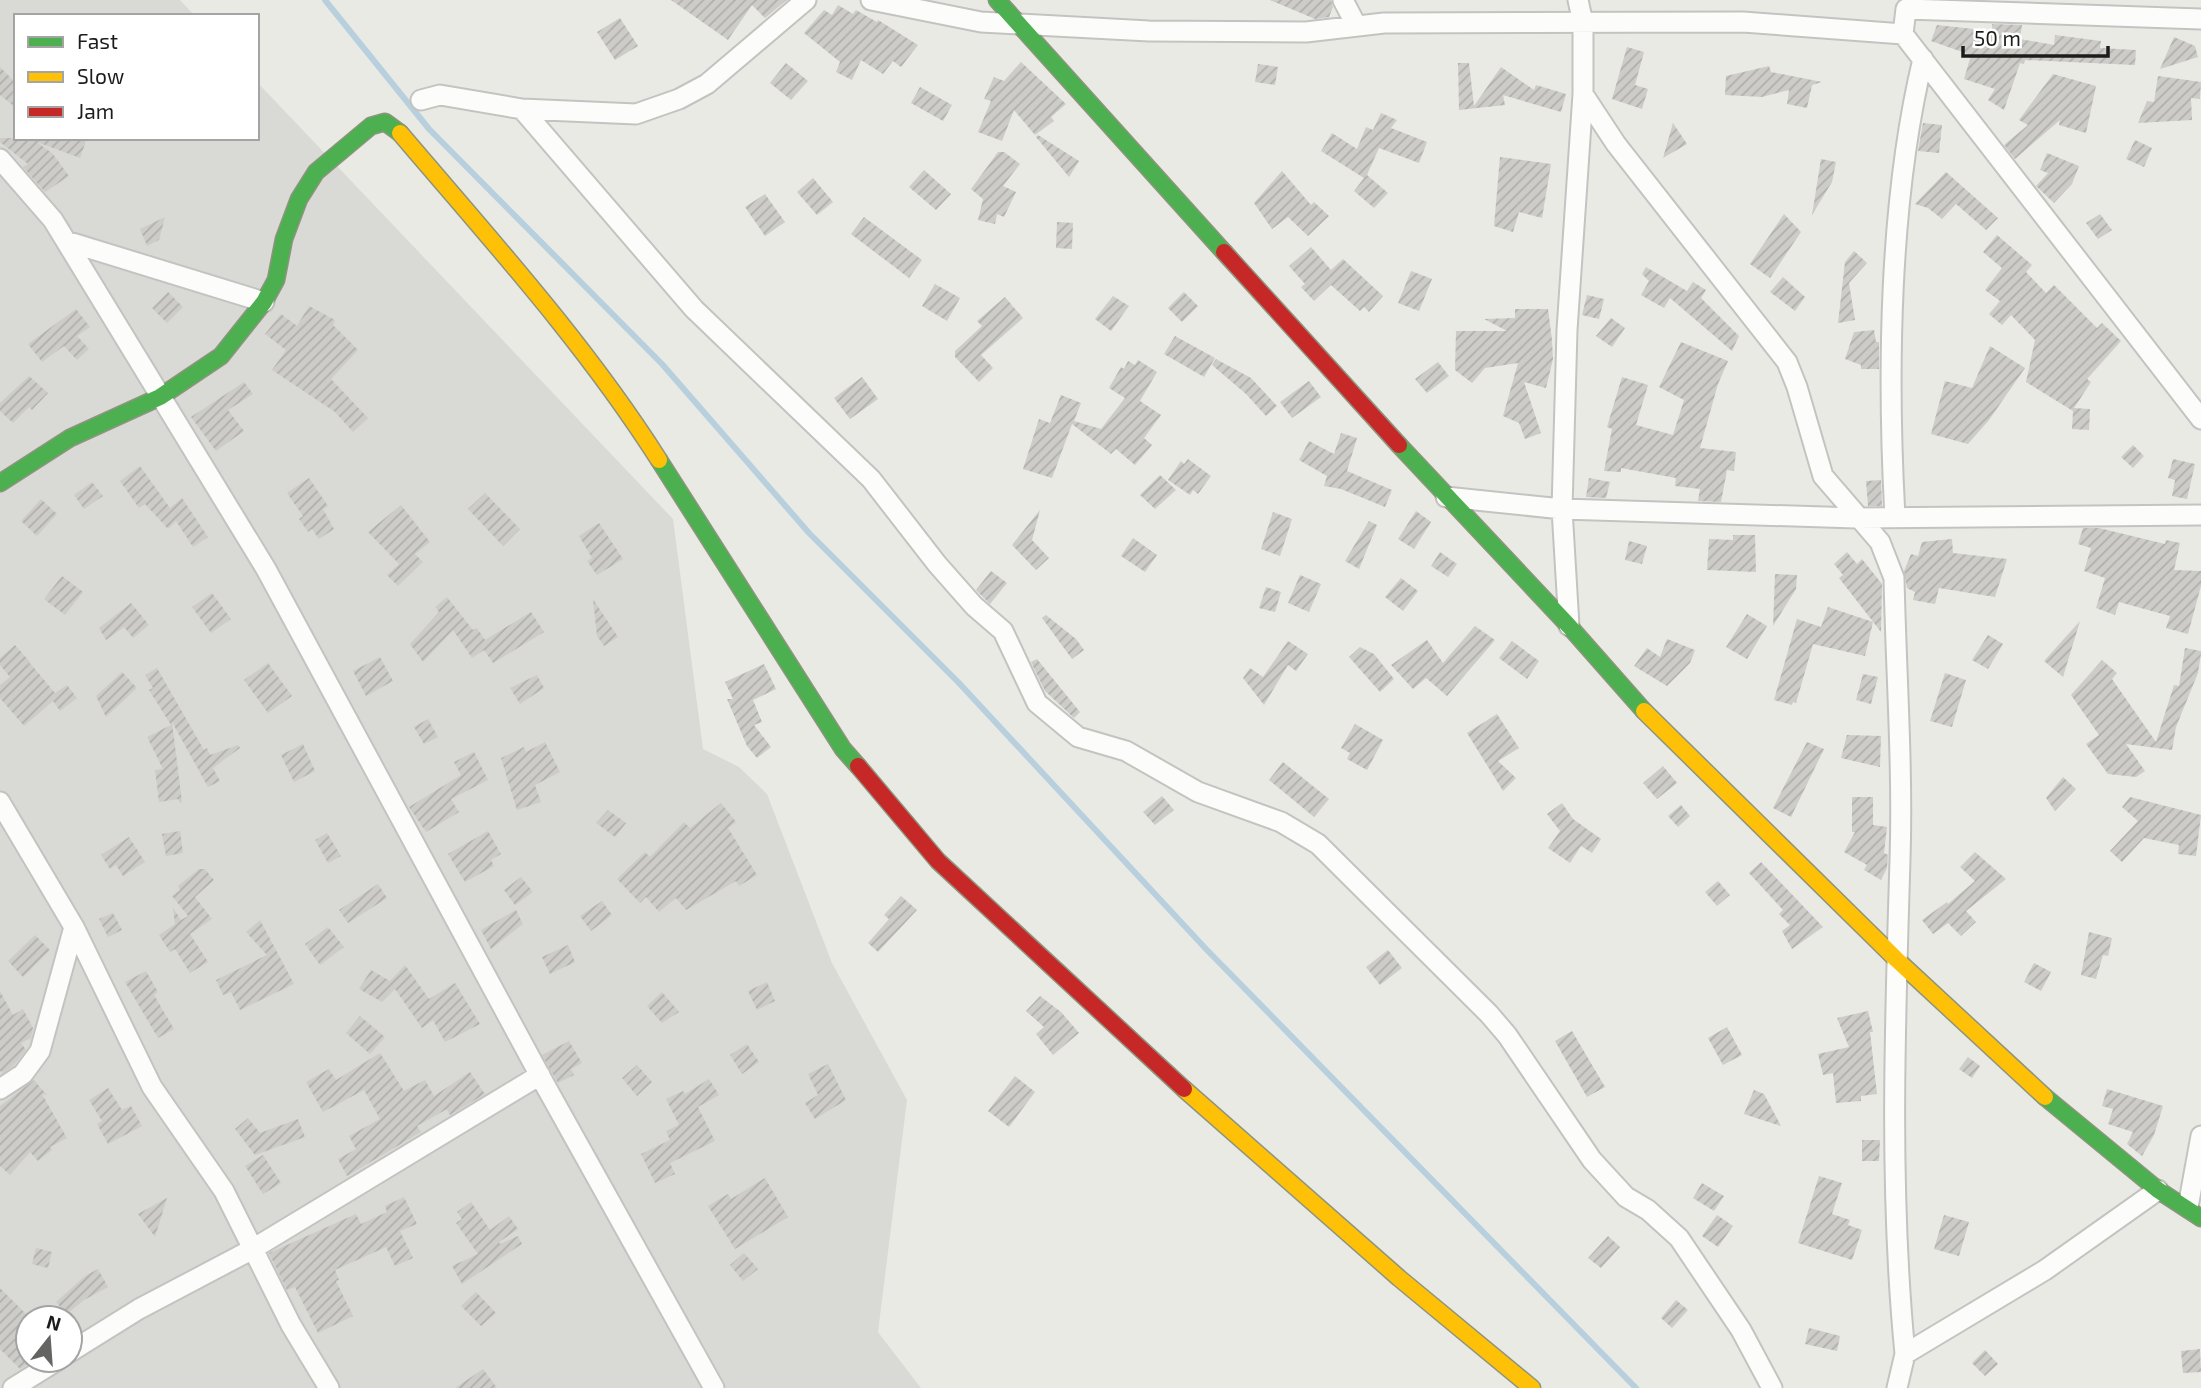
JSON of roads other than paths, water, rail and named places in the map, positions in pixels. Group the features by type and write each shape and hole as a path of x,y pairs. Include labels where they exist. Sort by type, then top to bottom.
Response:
{"street":[{"path":"421,100 440,95 522,110 636,114 679,99 708,84 806,0"},
{"path":"871,0 981,22 1149,31 1306,32 1356,25 1743,22 1903,34"},
{"path":"997,0 1020,22 1446,497 1569,625 1664,734 1896,959 2056,1107 2158,1190 2195,1213 2201,1136"},
{"path":"1343,0 1356,25"},
{"path":"1569,625 1562,509 1567,330 1583,94 1583,23 1578,0"},
{"path":"2201,19 1904,5 1903,34 2201,419"},
{"path":"1895,517 1891,440 1895,291 1903,160 1923,59"},
{"path":"1583,94 1616,144 1787,362 1823,476 1856,518 1880,542 1894,579 1900,858 1896,959 1899,1256 1905,1354 1897,1388"},
{"path":"522,110 694,309 871,479 937,564 974,606 1003,631 1037,703 1078,737 1126,751 1198,792 1281,822 1318,844 1489,1014 1507,1035 1592,1160 1626,1197 1648,1210 1679,1238 1741,1330 1772,1388"},
{"path":"0,483 70,438 160,397 221,356 264,302 276,280 284,239 299,199 316,172 371,126 385,122 400,133 559,320 622,402 843,749 938,862 1228,1129 1399,1278 1532,1388"},
{"path":"0,159 52,220 66,241 266,569 540,1075 714,1388"},
{"path":"66,241 264,302"},
{"path":"1446,497 1562,509 1856,518 2201,515"},
{"path":"0,802 74,927 152,1087 224,1191 251,1250 329,1388"},
{"path":"0,1089 23,1074 40,1051 74,927"},
{"path":"84,1343 139,1309 251,1250 540,1075"},
{"path":"1905,1354 2045,1270 2158,1190"},
{"path":"13,1388 36,1374"}],"waterway":[{"path":"325,0 429,129 662,364 809,533 959,683 1206,949 1636,1388"}]}
